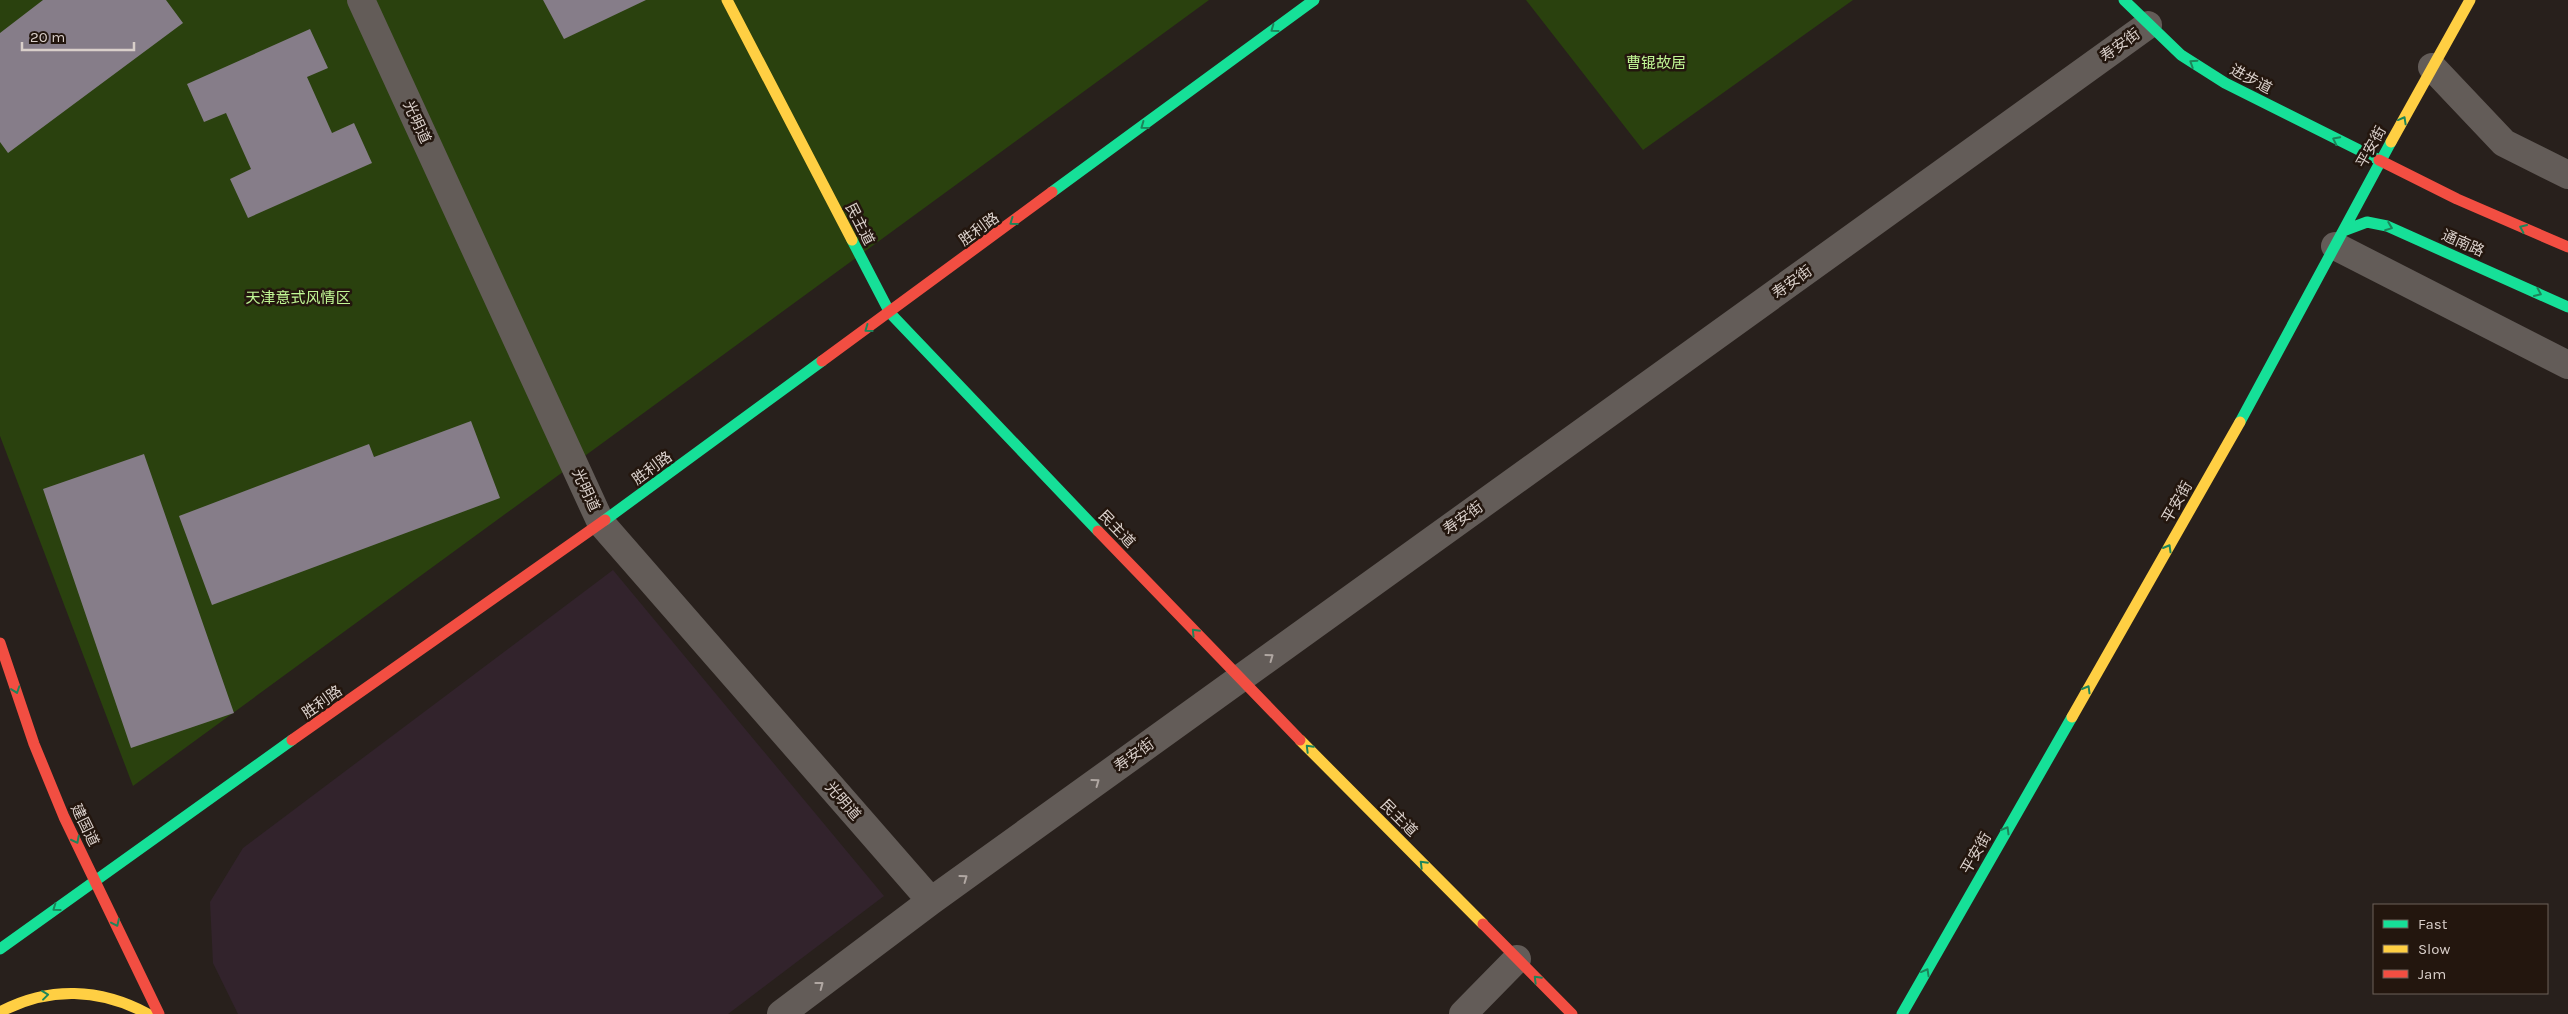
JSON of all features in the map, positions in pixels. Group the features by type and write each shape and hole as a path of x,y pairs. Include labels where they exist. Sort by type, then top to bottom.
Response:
{"main road":[{"name":"民主道","path":"727,0 890,313 1239,679 1572,1014"},
{"name":"胜利路","path":"0,949 95,879 601,523 890,313 1314,0"},
{"name":"进步道","path":"2124,0 2148,26 2181,55 2225,83 2380,162"},
{"name":"平安街","path":"1902,1014 2272,367 2380,162 2470,0"},
{"path":"2380,162 2456,199 2568,247"},
{"name":"通南路","path":"2339,238 2367,222 2387,226 2568,307"},
{"name":"建国道","path":"0,644 34,744 64,816 159,1014"},
{"path":"0,1012 13,1004 36,996 62,993 110,998 138,1007 148,1014"}],"street":[{"name":"光明道","path":"361,0 601,523 931,901"},
{"name":"寿安街","path":"781,1014 931,901 2148,26"},
{"path":"2432,67 2504,143 2568,174"},
{"path":"2339,238 2568,365"},
{"path":"1463,1014 1517,959"}],"shaded area":[{"path":"613,570 884,896 728,1014 238,1014 213,963 210,902 243,848"}],"green space":[{"name":"天津意式风情区","path":"0,0 1209,0 133,786 0,436"},
{"name":"曹锟故居","path":"1526,0 1853,0 1643,150"}],"building":[{"path":"43,0 166,0 183,23 8,153 0,142 0,33"},
{"path":"543,0 646,0 564,39"},
{"path":"310,29 328,68 307,77 332,133 354,123 372,163 248,218 230,179 251,169 226,113 204,122 187,84"},
{"path":"471,421 500,498 212,605 179,516 369,444 374,457"},
{"path":"144,454 234,713 131,748 43,489"}],"traffic: fast":[{"path":"1052,192 1314,0"},
{"path":"2124,0 2181,55 2225,83 2379,160"},
{"path":"2240,422 2391,142"},
{"path":"2343,231 2367,222 2387,226 2568,307"},
{"path":"852,240 890,313 1098,531"},
{"path":"605,520 822,361"},
{"path":"1902,1014 2072,717"},
{"path":"0,949 292,740"}],"traffic: slow":[{"path":"727,0 852,240"},
{"path":"2391,142 2470,0"},
{"path":"2072,717 2240,422"},
{"path":"1300,740 1483,924"},
{"path":"0,1012 37,998 74,993 112,999 148,1014"}],"traffic: jam":[{"path":"2379,160 2457,199 2568,247"},
{"path":"822,361 1052,192"},
{"path":"292,740 605,520"},
{"path":"1098,531 1300,740"},
{"path":"0,643 34,744 64,817 159,1014"},
{"path":"1483,924 1572,1014"}]}
